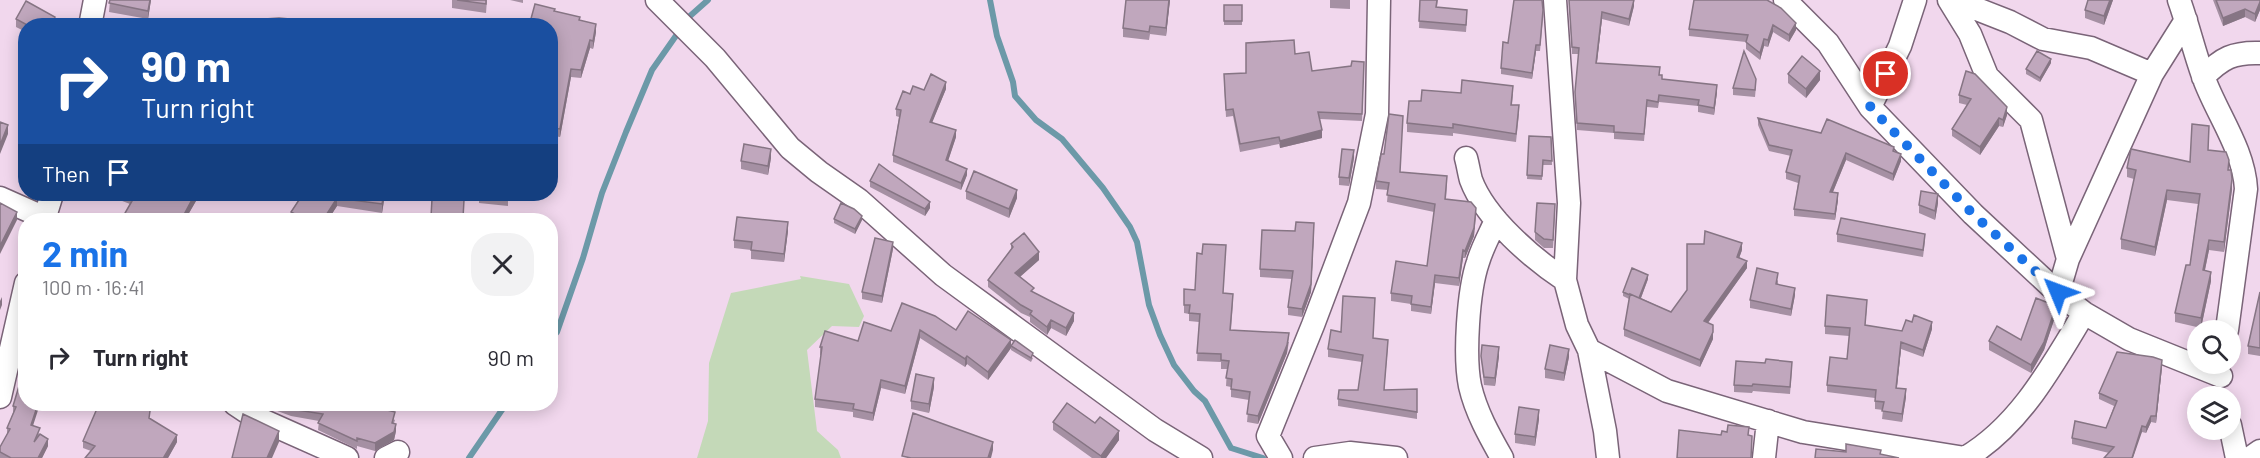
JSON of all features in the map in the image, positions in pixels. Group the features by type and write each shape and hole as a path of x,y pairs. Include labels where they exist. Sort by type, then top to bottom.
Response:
{"street":[{"path":"92,18 95,0"},
{"path":"657,0 715,58 790,148 859,200 944,275 1155,430 1201,458"},
{"path":"1281,458 1268,436 1313,326 1359,203 1369,160 1377,114 1379,0"},
{"path":"1555,0 1569,203 1565,280 1577,325 1589,350 1608,458"},
{"path":"1785,0 1828,43 1870,107 1973,214 2058,292 2084,313 2129,339 2223,378"},
{"path":"1870,107 1900,46 1915,0"},
{"path":"1949,0 1970,34 1987,76 2031,120 2068,259"},
{"path":"1954,0 2010,22 2043,39 2091,48 2152,74"},
{"path":"2058,292 2068,259 2183,10"},
{"path":"2183,10 2203,77 2237,152 2245,178 2246,189 2228,320"},
{"path":"2203,77 2219,61 2240,53 2260,52"},
{"path":"1466,158 1472,181 1496,220 1526,252 1565,280"},
{"path":"0,198 31,213"},
{"path":"1496,220 1478,262 1473,284 1468,340 1470,384 1485,428 1502,458"},
{"path":"1589,350 1667,391 1803,432 1958,458 1983,447 2019,411 2050,369 2084,313"},
{"path":"0,397 18,318"},
{"path":"246,411 347,458"},
{"path":"1764,458 1768,421"},
{"path":"2233,440 2237,458"},
{"path":"2250,458 2260,451"},
{"path":"1320,457 1350,453 1396,458"}],"green space":[{"path":"800,276 849,284 864,316 859,327 832,326 807,350 817,431 838,450 841,458 697,458 708,421 709,363 731,293 801,279"}],"building":[{"path":"110,0 150,0 148,11 109,3"},
{"path":"457,0 486,0 486,4"},
{"path":"1126,0 1169,0 1166,28 1150,26 1149,32 1123,28"},
{"path":"1420,0 1437,0 1436,7 1467,10 1466,25 1419,21"},
{"path":"1514,0 1542,0 1540,45 1536,45 1532,73 1501,68 1503,42 1508,43"},
{"path":"1569,0 1634,0 1629,19 1602,12 1596,63 1660,67 1659,75 1662,75 1662,79 1717,85 1714,108 1698,105 1699,100 1659,95 1658,102 1647,100 1644,134 1614,132 1614,126 1577,123 1575,92 1579,48 1572,47"},
{"path":"1694,0 1767,0 1781,8 1796,23 1789,35 1773,25 1768,40 1764,39 1760,53 1746,42 1748,35 1689,29"},
{"path":"2088,0 2110,0 2104,16 2085,10"},
{"path":"2216,0 2260,0 2260,2 2255,14 2245,9 2223,18"},
{"path":"26,1 55,17 18,18 18,20 16,19"},
{"path":"535,4 596,24 593,41 590,40 581,70 571,69 560,129 558,129 558,18 531,18"},
{"path":"1224,5 1242,5 1242,21 1224,21"},
{"path":"1294,40 1295,54 1309,52 1312,71 1351,66 1352,61 1364,62 1362,114 1318,112 1322,130 1280,141 1279,137 1240,144 1233,109 1226,110 1224,74 1246,73 1246,43"},
{"path":"1744,51 1756,79 1755,90 1733,88"},
{"path":"2037,51 2051,59 2040,78 2026,69"},
{"path":"1802,56 1820,71 1806,89 1788,74"},
{"path":"1966,71 1975,74 2007,107 2003,120 1999,118 1980,147 1952,129 1971,99 1959,95"},
{"path":"931,74 946,82 930,122 956,130 946,160 967,169 961,183 893,155 901,110 896,109 903,91 910,94 913,86 924,90"},
{"path":"1462,80 1513,86 1511,105 1519,105 1516,134 1453,124 1453,128 1407,123 1409,101 1421,101 1422,90 1461,93"},
{"path":"1389,114 1403,116 1400,172 1447,176 1445,199 1471,202 1476,208 1474,228 1465,251 1463,250 1459,278 1435,275 1431,307 1411,304 1412,296 1391,293 1396,261 1427,266 1435,204 1387,195 1389,183 1376,181 1381,154 1384,154"},
{"path":"1758,118 1821,133 1827,119 1894,147 1893,151 1901,154 1893,174 1846,153 1830,192 1838,193 1835,214 1794,209 1800,176 1786,172 1792,150 1769,145"},
{"path":"0,122 8,125 0,145"},
{"path":"2192,124 2209,126 2208,150 2226,152 2229,160 2228,170 2231,170 2232,179 2224,242 2209,240 2203,270 2211,272 2201,318 2175,313 2186,265 2190,265 2200,194 2167,190 2155,247 2121,239 2136,170 2127,168 2131,149 2190,162"},
{"path":"1529,136 1551,137 1552,161 1543,160 1542,176 1527,175"},
{"path":"744,144 771,149 768,166 741,161"},
{"path":"1342,149 1354,150 1349,178 1339,177"},
{"path":"879,164 930,202 925,209 870,181"},
{"path":"974,171 1017,190 1009,209 966,191"},
{"path":"1921,191 1938,194 1935,211 1919,205"},
{"path":"132,201 191,201 185,213 125,213"},
{"path":"298,201 335,201 327,213 291,212"},
{"path":"360,201 383,201 382,204"},
{"path":"432,201 464,201 463,213 431,213"},
{"path":"0,203 17,212 0,246"},
{"path":"841,203 862,216 855,229 834,219"},
{"path":"1537,203 1555,204 1553,240 1544,239 1535,232"},
{"path":"737,217 788,222 784,254 751,250 752,242 734,240"},
{"path":"1841,218 1925,234 1923,250 1837,234"},
{"path":"1296,222 1314,223 1311,284 1302,309 1288,307 1293,271 1260,269 1262,230 1295,231"},
{"path":"1705,231 1742,243 1737,257 1747,261 1704,321 1713,325 1713,332 1700,360 1624,329 1630,294 1671,312 1687,290 1687,244 1704,244"},
{"path":"1024,233 1039,252 1015,273 1034,288 1031,291 1074,313 1066,328 1051,320 1047,327 1030,314 1032,311 988,280 1013,247 1011,244"},
{"path":"875,238 893,242 882,296 862,292"},
{"path":"1203,244 1226,245 1223,293 1233,294 1230,330 1289,333 1287,345 1258,416 1247,414 1250,392 1231,389 1232,379 1226,378 1229,361 1221,360 1221,354 1197,353 1200,314 1189,313 1190,305 1184,305 1184,289 1195,290 1197,253 1202,254"},
{"path":"1632,268 1648,275 1639,298 1623,292"},
{"path":"1757,268 1778,273 1776,284 1795,288 1791,309 1750,300"},
{"path":"2260,292 2260,348 2248,346"},
{"path":"1827,295 1867,300 1865,325 1902,331 1906,320 1912,322 1914,315 1932,322 1923,350 1901,342 1896,388 1906,389 1902,414 1882,411 1884,402 1875,401 1876,390 1827,385 1830,357 1847,359 1850,328 1825,326"},
{"path":"1343,296 1375,298 1373,338 1388,340 1384,390 1417,389 1417,412 1338,399 1339,390 1358,390 1363,355 1328,349 1331,330 1341,332"},
{"path":"2036,298 2056,306 2044,342 2031,365 1989,341 1997,326 2021,340"},
{"path":"902,303 935,316 956,330 968,311 1011,340 988,372 967,356 965,359 920,330 905,386 881,380 873,413 853,409 854,404 815,399 822,347 820,347 825,331 858,341 864,322 891,331"},
{"path":"1015,340 1033,353 1031,358 1011,346"},
{"path":"1482,345 1499,347 1495,378 1484,377"},
{"path":"1550,345 1569,349 1564,373 1545,369"},
{"path":"2117,352 2162,360 2156,416 2151,416 2146,427 2142,426 2132,458 2104,458 2114,447 2072,438 2075,421 2106,428 2117,401 2099,393"},
{"path":"1766,359 1792,362 1790,387 1734,385 1736,361 1765,363"},
{"path":"916,374 934,378 929,404 911,401"},
{"path":"18,389 18,411 36,411 31,425 40,428 34,442 40,434 48,439 38,458 11,458 0,452 0,447 10,429 7,428 16,407 13,406"},
{"path":"1067,403 1095,423 1100,417 1119,431 1101,456 1053,422"},
{"path":"1519,407 1539,410 1535,437 1515,434"},
{"path":"96,411 150,411 149,418 177,435 165,458 85,458 95,446 83,441"},
{"path":"304,411 391,411 395,412 392,423 396,424 394,432 375,443 357,438 357,441 318,423 323,414"},
{"path":"913,413 993,442 988,458 902,456"},
{"path":"243,414 279,431 267,458 232,458"},
{"path":"1728,425 1749,427 1748,435 1752,436 1751,458 1677,458 1679,430 1721,435 1722,431 1727,432"},
{"path":"1846,444 1881,450 1880,454 1899,458 1815,458 1816,449 1846,452"}],"waterway":[{"path":"690,16 708,0"},
{"path":"990,0 997,36 1013,82 1015,96 1036,120 1062,139 1103,188 1130,227 1137,242 1149,305 1174,365 1194,391 1205,401 1231,448 1263,458"},
{"path":"558,329 583,258 602,193 626,132 652,70 680,30"},
{"path":"469,458 501,411"}],"route":[{"path":"1886,74 1870,107 1973,214 2058,292"}]}
